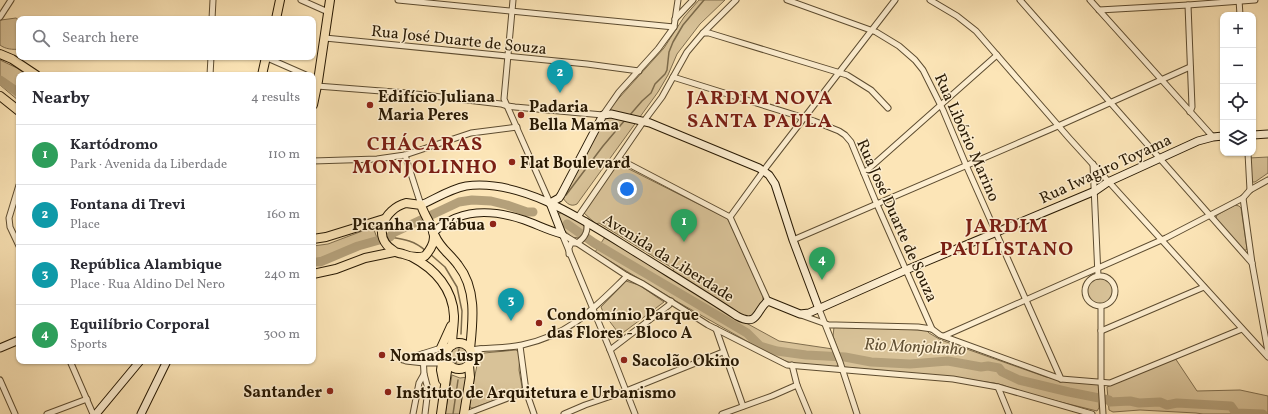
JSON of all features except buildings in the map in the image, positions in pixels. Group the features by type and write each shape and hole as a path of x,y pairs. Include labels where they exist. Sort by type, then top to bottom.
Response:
{"main road":[{"path":"277,16 280,0"},
{"path":"316,82 325,38 330,0"},
{"path":"0,54 12,59 32,72"},
{"path":"263,72 265,60"},
{"path":"0,96 16,109"},
{"path":"394,252 386,243 382,231 384,219 400,204 406,203 422,208 430,223 434,239 431,248 425,256 412,257"},
{"path":"316,239 326,237 384,219"},
{"path":"433,233 443,250 462,270 470,290 473,318 470,350 472,357 470,363 470,377 465,414"},
{"path":"316,273 336,269 365,258 394,252 412,257 423,263 434,272 443,283 452,304 454,322 446,354 445,386 441,414"},
{"path":"447,347 454,322"},
{"path":"447,347 456,343 464,344 470,350"},
{"path":"446,363 451,367 462,369 470,363"}],"street":[{"path":"0,17 11,0"},
{"path":"212,16 213,0"},
{"path":"301,0 328,12"},
{"path":"398,0 674,27"},
{"path":"512,0 504,98 550,203 569,254 610,350 635,414"},
{"path":"550,203 559,198 561,195 603,114 620,92 658,49 674,27 678,0"},
{"path":"675,19 693,0"},
{"path":"578,217 669,87 687,52 703,33 736,0"},
{"name":"Rua Libório Marino","path":"787,0 872,30 899,46 919,65 926,74 1062,379"},
{"path":"730,217 764,170 895,0"},
{"path":"930,0 969,25 1108,182 1268,357"},
{"path":"1020,0 1252,263"},
{"path":"1090,0 1213,137"},
{"path":"1162,0 1168,6"},
{"path":"1239,0 1240,12"},
{"path":"1099,10 1255,0"},
{"path":"1188,5 1192,107 1190,112"},
{"path":"703,33 709,33 840,72 854,78 865,86 888,108"},
{"name":"Rua José Duarte de Souza","path":"325,38 587,64 639,71"},
{"path":"864,173 997,55"},
{"path":"210,72 211,60"},
{"path":"273,60 299,72"},
{"path":"793,240 1058,126 1190,67"},
{"name":"Rua José Duarte de Souza","path":"673,77 805,118 831,127 845,135 851,142 876,203 932,329"},
{"path":"316,82 501,104 507,106 617,115 636,119 764,170 775,184 793,240 835,348 857,414"},
{"path":"316,161 377,159 405,155 471,133 516,127"},
{"path":"1256,135 1268,134"},
{"name":"Rua Iwagiro Toyama","path":"800,314 819,310 906,270 1095,191 1108,182 1198,141 1220,136"},
{"path":"405,155 422,208"},
{"path":"1248,156 1250,190"},
{"path":"619,159 730,217 768,301 825,323 836,326 907,326 932,329 940,335 1062,379 1110,383 1242,329"},
{"path":"1093,164 1098,276"},
{"path":"943,336 1161,240 1243,198 1250,190 1268,181"},
{"name":"Avenida da Liberdade","path":"422,208 450,191 467,186 493,187 513,190 550,203 578,217 742,319 753,319 758,315 763,305 768,301"},
{"path":"16,195 9,218 10,227 16,240"},
{"path":"1243,198 1252,263 1268,352"},
{"path":"433,233 449,220 476,212 514,217 562,234 627,276 672,301 683,310 716,329 781,362 792,365 953,379 998,387 1092,414"},
{"path":"569,254 571,244 577,243 584,237 587,231 586,223"},
{"path":"470,350 520,346 544,339 563,331 593,310 627,276"},
{"path":"1098,276 1110,280 1115,290 1112,301 1101,307 1090,303 1086,299 1085,293 1085,287 1088,282 1098,276"},
{"path":"1101,331 1204,287"},
{"path":"610,350 669,305 672,301"},
{"path":"1101,307 1102,413"},
{"path":"716,329 743,406"},
{"path":"0,348 16,341"},
{"path":"520,346 526,391 534,414"},
{"path":"446,363 424,363 403,360 447,347"},
{"path":"470,363 475,352 482,349"},
{"path":"564,414 723,352"},
{"path":"423,354 424,374 428,389 425,414"},
{"path":"71,364 94,414 137,364"},
{"path":"142,414 166,364"},
{"path":"792,365 797,385 809,414"},
{"path":"413,414 419,383 424,374"},
{"path":"0,380 15,414"},
{"path":"722,414 772,396 797,385"},
{"path":"998,387 1009,414"},
{"path":"465,414 526,391"},
{"path":"47,414 87,399"}],"shaded area":[{"path":"699,0 725,0 700,24 677,54 668,75 658,92 577,204 571,205 563,198 610,108 664,48 684,17"},
{"path":"0,18 1,20 16,18 16,49 9,49 0,45"},
{"path":"0,60 23,72 16,72 16,98 0,85"},
{"path":"1268,157 1268,173 1255,182 1252,182 1249,158"},
{"path":"619,164 728,219 763,295 762,303 755,313 748,317 744,317 672,272 674,269 599,223 596,224 584,213 585,209"},
{"path":"1235,205 1241,208 1247,249 1244,251 1242,251 1216,218 1217,215"},
{"path":"562,212 582,223 584,226 584,233 579,237 573,238 564,230 557,216"},
{"path":"373,227 377,238 316,259 316,246 328,244"},
{"path":"605,237 726,312 779,341 833,349 839,364 833,367 791,363 773,356 676,301 595,252"},
{"path":"1100,278 1109,282 1113,291 1109,300 1100,304 1091,300 1087,291 1091,282"},
{"path":"626,281 639,285 664,302 620,335 604,314 601,307"},
{"path":"834,327 926,330 941,340 1046,377 1099,384 1099,408 1097,411 1020,392 994,383 844,367 833,336"},
{"path":"462,346 467,351 467,360 462,365 455,365 450,358 451,351 456,347"},
{"path":"516,350 520,353 519,370 522,387 520,391 471,408 469,405 480,356 484,353"},
{"path":"1175,358 1197,391 1240,390 1268,396 1268,414 1203,414 1140,410 1113,412 1109,410 1107,387"},
{"path":"452,375 460,378 468,377 461,414 445,414"}],"waterway":[{"path":"629,116 651,93 655,84 665,74 667,70 669,52 673,42 683,25 704,0"},
{"name":"Rio Monjolinho","path":"0,80 16,91"},
{"path":"566,195 603,146 625,120"},
{"name":"Rio Monjolinho","path":"316,262 320,262 358,246 390,237 393,233 459,202 472,200 491,201 527,212 533,212"},
{"name":"Rio Monjolinho","path":"567,224 594,243 747,333 760,346 777,351 806,355 845,357 871,362 910,364 948,361 981,367 988,366 999,368 1002,372 1019,380 1109,400 1110,402 1130,401 1139,403 1160,402 1167,405 1177,403 1231,406 1236,413 1263,414"},
{"path":"390,237 409,241 426,251"},
{"path":"430,254 445,267 457,287 462,311 461,334"},
{"path":"456,363 459,349"},
{"path":"453,414 458,380"}],"place":[{"name":"Fontana di Trevi","path":"560,93"},
{"name":"Edifício Juliana Maria Peres","path":"370,105"},
{"name":"Padaria Bella Mama","path":"521,115"},
{"name":"Flat Boulevard","path":"512,162"},
{"name":"Picanha na Tábua","path":"493,224"},
{"name":"Kartódromo","path":"684,242"},
{"name":"Equilíbrio Corporal","path":"822,280"},
{"name":"República Alambique","path":"511,321"},
{"name":"Condomínio Parque das Flores - Bloco A","path":"539,323"},
{"name":"Nomads.usp","path":"382,355"},
{"name":"Sacolão Okino","path":"624,360"},
{"name":"Santander","path":"330,391"},
{"name":"Instituto de Arquitetura e Urbanismo","path":"388,392"}],"district":[{"name":"JARDIM NOVA SANTA PAULA","path":"760,108"},
{"name":"CHÁCARAS MONJOLINHO","path":"425,154"},
{"name":"JARDIM PAULISTANO","path":"1007,236"}]}
